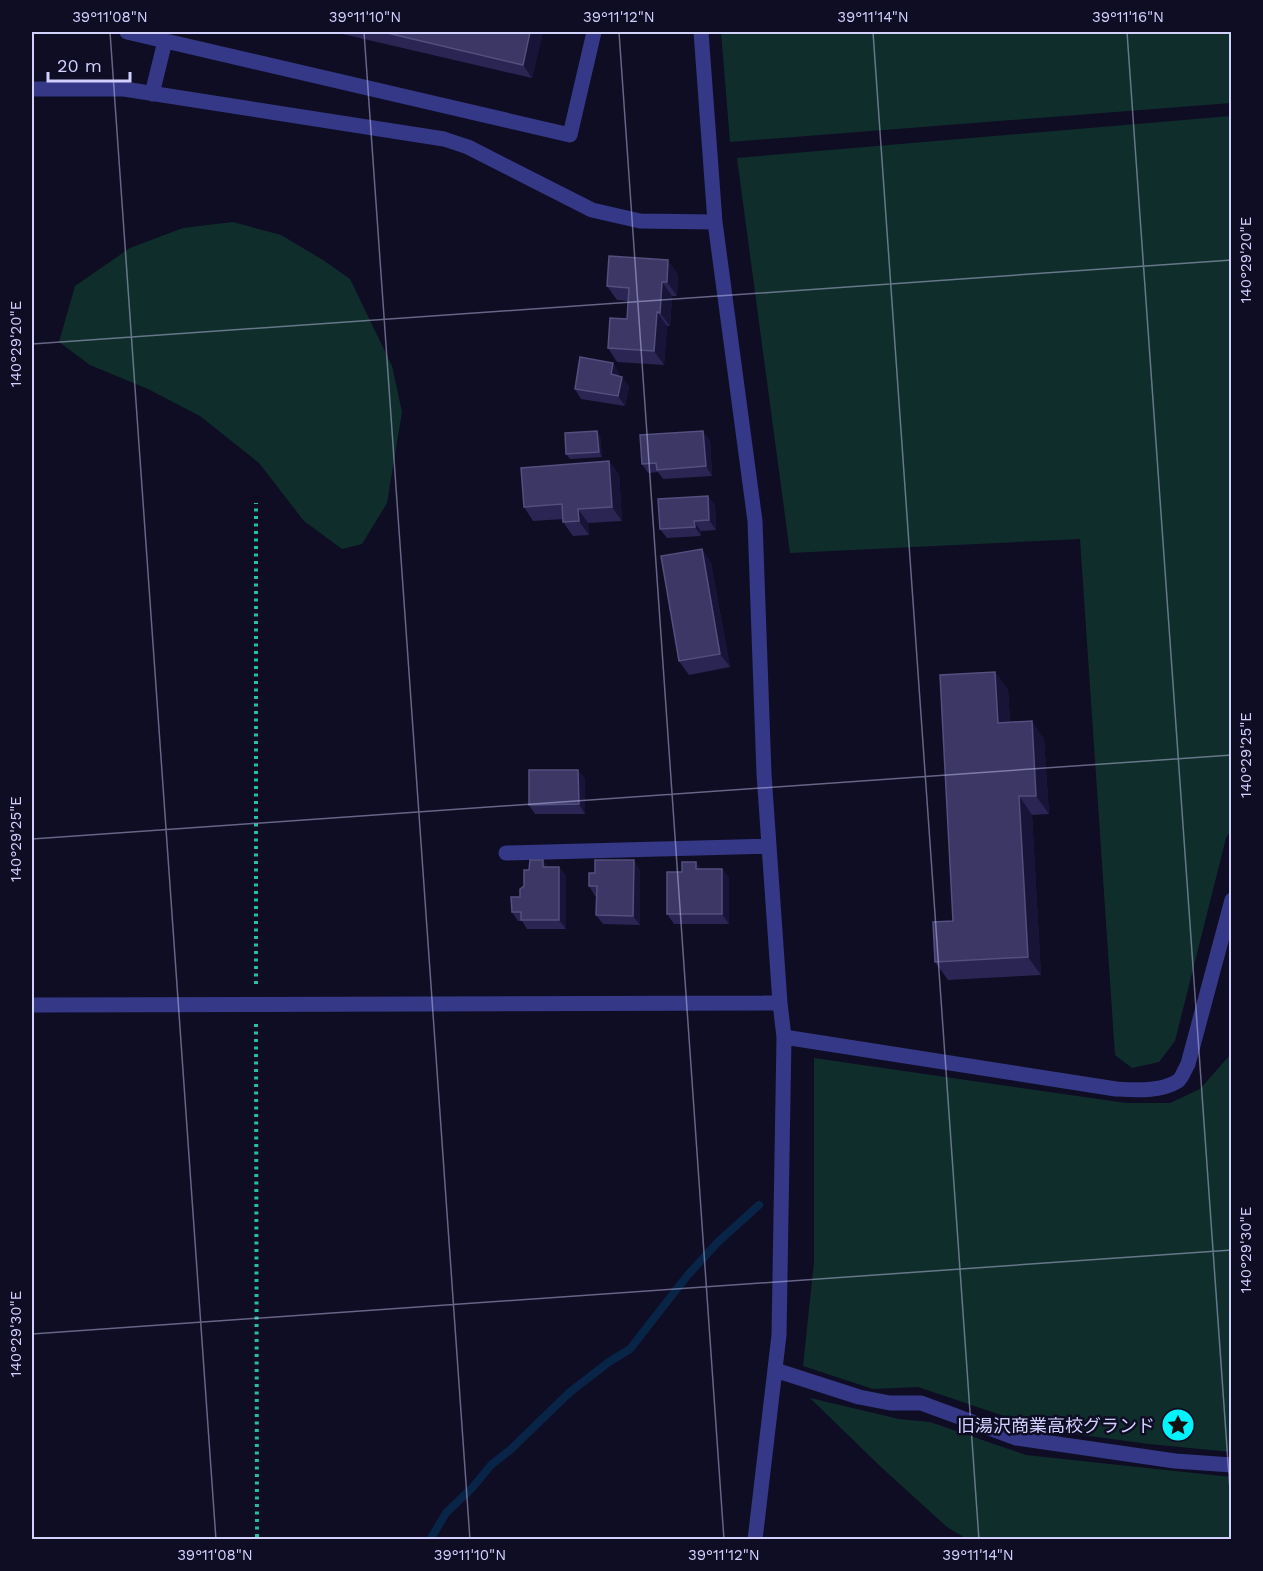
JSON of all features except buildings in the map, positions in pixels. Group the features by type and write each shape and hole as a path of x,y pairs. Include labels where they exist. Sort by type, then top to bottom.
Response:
{"street":[{"path":"127,32 570,135 594,32"},
{"path":"701,32 715,222 755,521 764,774 784,1037 779,1335 755,1539"},
{"path":"152,94 165,41"},
{"path":"32,88 124,89 444,139 468,147 592,210 640,221 715,222"},
{"path":"506,853 769,846"},
{"path":"784,1037 1116,1089 1141,1090 1165,1086 1179,1080 1188,1064 1232,900"},
{"path":"32,1005 780,1003"},
{"path":"775,1370 859,1397 890,1403 921,1403 1016,1438 1175,1461 1232,1465"}],"path":[{"path":"256,503 256,1539"}],"green space":[{"path":"721,32 1231,32 1231,103 730,142"},
{"path":"1231,116 1231,830 1226,838 1175,1041 1159,1062 1132,1068 1115,1055 1080,539 790,553 737,158"},
{"path":"233,222 281,235 350,279 392,366 402,412 387,503 362,544 342,549 304,521 259,463 200,416 148,389 90,365 59,342 75,286 130,248 183,228"},
{"path":"1231,1038 1231,1452 1030,1428 1007,1417 918,1387 873,1389 803,1366 814,1262 814,1058 1126,1103 1170,1103 1200,1089 1230,1055"},
{"path":"810,1398 899,1419 930,1422 1026,1455 1231,1477 1231,1539 967,1539 947,1527"}],"waterway":[{"path":"430,1540 446,1513 473,1487 491,1465 509,1451 570,1392 630,1349 687,1276 718,1242 759,1205"}],"place":[{"name":"旧湯沢商業高校グランド","path":"1178,1425"}]}
